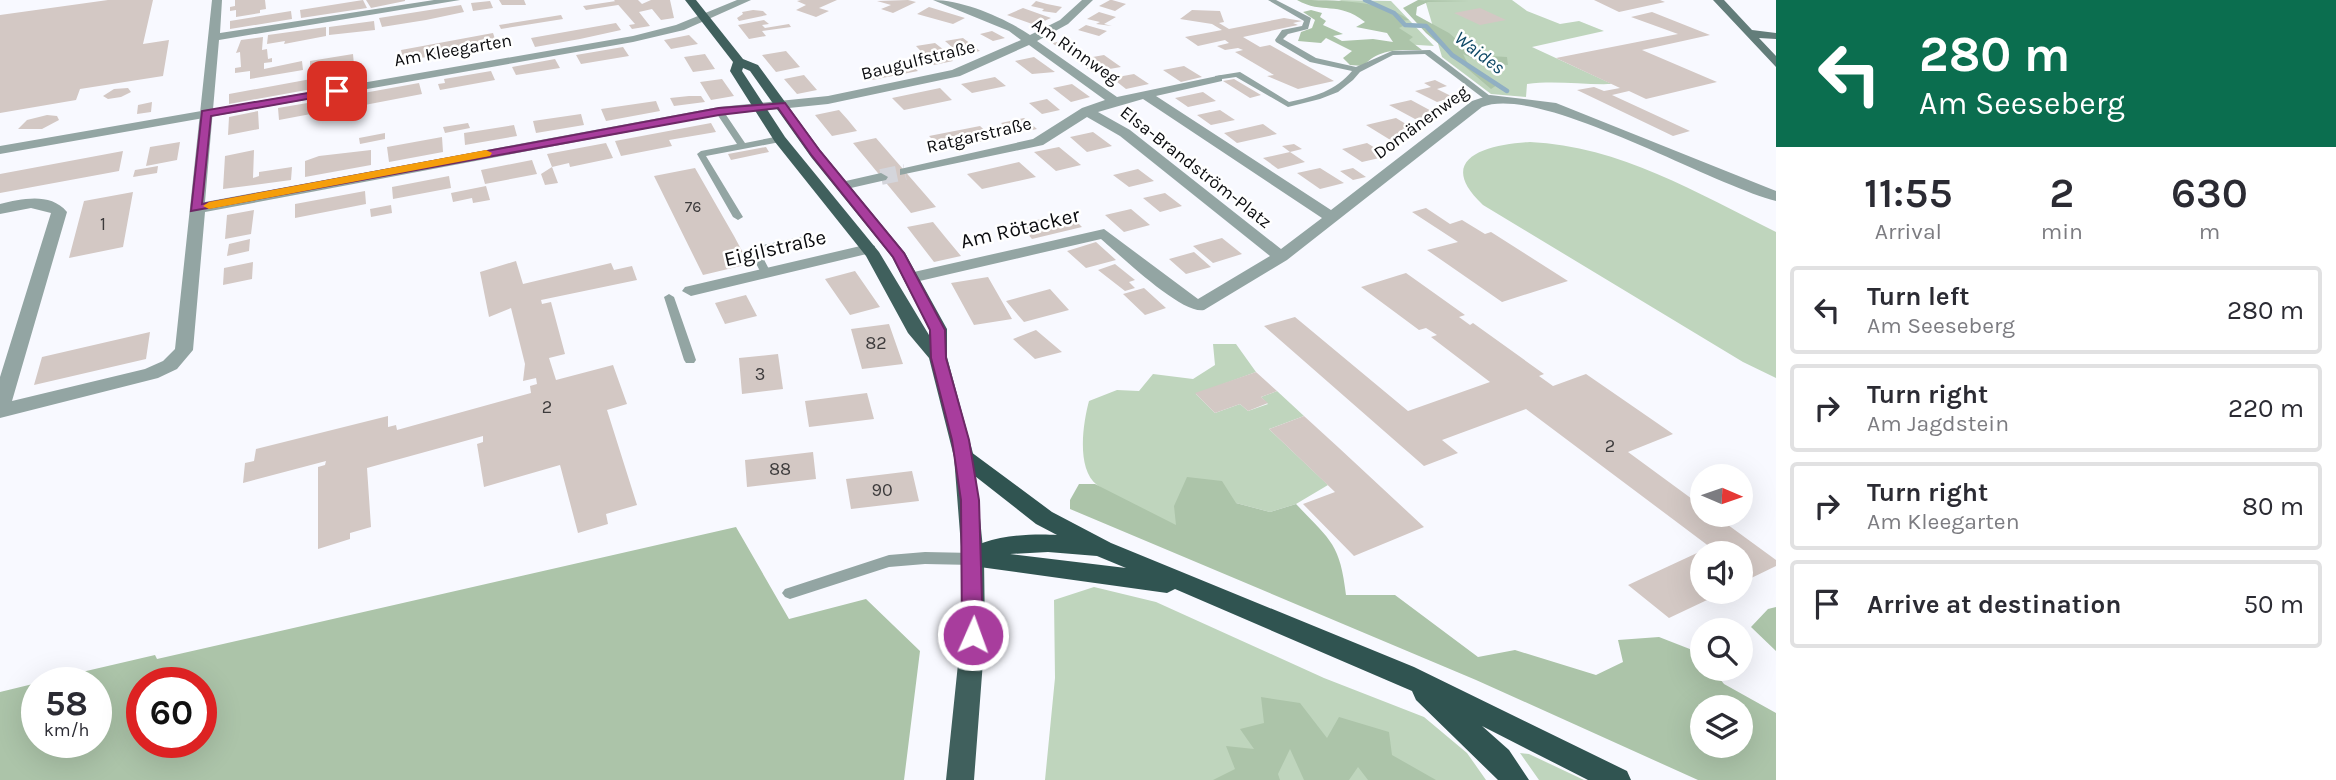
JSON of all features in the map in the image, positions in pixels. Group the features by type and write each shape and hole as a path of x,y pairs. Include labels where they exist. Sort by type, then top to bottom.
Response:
{"highway":[{"path":"964,457 1044,518 1104,549 1405,675 1617,780"},
{"path":"973,559 993,547 1016,543 1038,542 1104,549"},
{"path":"973,559 1191,586"},
{"path":"1405,675 1499,759 1515,780"}],"main road":[{"path":"690,0 739,62 754,68 842,186 899,256 938,330 938,358 964,457 973,559 973,635 961,780"},
{"path":"1718,0 1776,64"},
{"path":"1749,33 1776,36"},
{"path":"739,62 736,71 780,139 869,249 917,333 938,358"}],"street":[{"path":"0,410 151,374 170,365 184,350 195,209 217,0"},
{"path":"213,37 455,0"},
{"name":"Am Kleegarten","path":"0,150 633,39 673,30 746,0"},
{"name":"Am Rinnweg","path":"938,0 990,17 1031,40 1115,101"},
{"name":"Baugulfstraße","path":"195,209 719,111 828,100 956,73 1031,40 1070,19 1088,0"},
{"name":"Ratgarstraße","path":"905,172 1038,142 1087,111 1115,101 1218,78"},
{"name":"Elsa-Brandström-Platz","path":"1144,94 1331,216"},
{"name":"Domänenweg","path":"1198,306 1281,257 1477,104 1490,99 1551,106 1776,196"},
{"name":"Elsa-Brandström-Platz","path":"1087,111 1125,133 1281,257"},
{"path":"842,186 881,177"},
{"path":"0,209 39,204 54,206 59,212 0,410"},
{"name":"Am Rötacker","path":"912,278 1104,234 1180,295 1198,306"},
{"name":"Eigilstraße","path":"691,291 869,249"}],"lane":[{"path":"1271,0 1308,20 1305,27 1280,36 1282,44 1313,60 1357,70"},
{"path":"1218,78 1237,74 1288,105 1335,91 1348,82 1357,70 1392,53 1427,52 1490,99"},
{"path":"719,111 743,146"},
{"path":"738,217 701,154 780,139"},
{"path":"766,273 754,250 810,238"},
{"path":"669,297 690,360"},
{"path":"790,593 889,561 925,558 973,559"}],"green space":[{"path":"1297,0 1357,2 1386,8 1409,20 1399,21 1403,26 1399,28 1413,37 1409,40 1422,50 1390,51 1376,56 1363,66 1350,65 1343,58 1352,51 1326,38 1321,43 1298,41 1301,32 1312,28 1315,20 1303,12 1311,10 1322,13 1320,17 1326,21 1323,25 1343,34 1333,36 1342,41 1373,39 1393,42 1387,33 1356,27 1365,22 1346,11 1315,7"},
{"path":"1339,0 1391,1 1434,46 1402,44 1376,16"},
{"path":"1418,0 1469,1 1428,2 1417,7 1416,15 1449,33 1464,46 1490,56 1507,57 1508,65 1485,64 1463,54 1469,66 1497,85 1491,89 1426,33 1403,8"},
{"path":"1425,0 1512,0 1527,11 1560,24 1579,21 1604,31 1532,47 1612,84 1538,83 1527,84 1526,97 1491,94 1442,57"},
{"path":"1530,142 1563,145 1627,162 1687,187 1776,232 1776,378 1743,362 1483,205 1469,189 1463,176 1465,165 1483,150"},
{"path":"1213,344 1236,344 1256,372 1196,394 1215,413 1240,404 1248,411 1268,404 1261,397 1277,391 1304,416 1269,429 1328,485 1296,504 1270,512 1236,503 1176,526 1115,497 1090,478 1083,445 1087,410 1089,401 1117,390 1139,391 1153,374 1193,379 1215,365"},
{"path":"1187,477 1222,481 1236,503 1270,512 1296,504 1325,535 1337,553 1346,595 1395,595 1478,657 1515,650 1596,675 1623,662 1618,640 1659,637 1690,649 1690,681 1722,681 1744,695 1690,695 1690,758 1753,758 1753,700 1776,713 1776,780 1698,780 1476,680 1070,509 1070,500 1079,484 1095,484 1176,525 1174,506"},
{"path":"736,527 789,619 866,599 920,651 904,780 0,780 0,692 21,687 21,758 112,758 112,667 103,667 155,655 157,659"},
{"path":"1094,587 1156,602 1324,678 1424,717 1467,753 1486,780 1045,780 1055,678 1054,600"},
{"path":"1776,607 1776,651 1753,629 1753,625 1768,609"},
{"path":"1261,697 1300,703 1327,738 1339,717 1389,732 1392,755 1436,780 1368,780 1358,767 1349,780 1304,780 1290,749 1278,774 1280,780 1213,780 1235,769 1226,746 1254,749 1240,729 1264,723"},
{"path":"1520,753 1529,754 1584,780 1539,780"}],"building":[{"path":"108,0 153,0 143,44 169,40 163,76 80,89 76,100 0,113 0,15"},
{"path":"235,0 265,0 266,9 260,10 260,13 236,17 236,10 230,11 230,7 235,6"},
{"path":"363,0 367,8 301,18 300,10"},
{"path":"366,0 405,0 405,1 371,8"},
{"path":"499,0 524,0 526,5 502,5"},
{"path":"614,0 638,0 642,4 651,0 670,0 674,18 661,20 652,9 639,12 650,26 632,29 629,25 635,24"},
{"path":"837,0 819,8 829,11 816,17 796,10 806,5 797,1"},
{"path":"1110,0 1126,4 1115,11 1099,6"},
{"path":"1594,0 1660,0 1665,2 1619,12"},
{"path":"490,1 493,8 473,11 471,3"},
{"path":"616,1 618,5 586,10 583,6"},
{"path":"877,1 916,2 893,13 881,9 891,5"},
{"path":"1036,1 1062,7 1056,13 1042,11 1044,9 1031,6"},
{"path":"461,5 464,12 382,27 379,18"},
{"path":"929,7 965,18 953,24 917,14"},
{"path":"1023,8 1051,18 1035,25 1007,15"},
{"path":"1480,8 1506,20 1480,25 1454,13"},
{"path":"1192,10 1220,11 1224,22 1219,23 1229,29 1284,18 1302,21 1293,23 1298,25 1243,37 1260,47 1270,45 1334,81 1298,89 1267,76 1274,75 1235,52 1243,50 1225,50 1217,46 1229,43 1225,40 1198,46 1185,37 1222,30 1212,24 1180,19"},
{"path":"291,11 292,19 230,29 230,21"},
{"path":"763,11 767,15 739,21 737,18 742,12"},
{"path":"1099,12 1116,17 1104,24 1112,26 1096,24 1100,22 1087,19"},
{"path":"1652,12 1710,35 1642,50 1717,82 1646,99 1629,91 1612,95 1690,131 1673,136 1577,90 1594,87 1604,91 1620,88 1556,58 1678,34 1631,17"},
{"path":"561,15 563,19 501,29 499,25"},
{"path":"764,20 769,24 762,25 765,28 789,24 791,27 762,31 766,36 749,39 738,25"},
{"path":"374,21 375,30 329,35 329,27"},
{"path":"616,23 621,30 535,47 531,38"},
{"path":"1086,25 1107,31 1099,36 1078,30"},
{"path":"326,27 326,36 284,44 285,41 267,44 268,35"},
{"path":"992,31 1005,38 993,41 980,34"},
{"path":"493,33 497,45 403,61 401,50"},
{"path":"689,35 698,44 671,49 664,40"},
{"path":"263,37 262,50 267,49 268,59 272,58 272,62 264,63 264,69 302,61 303,70 250,79 250,71 235,73 235,68 241,67 240,52 236,53 241,40"},
{"path":"963,38 980,51 961,55 945,41"},
{"path":"1068,40 1078,47 1062,50 1052,43"},
{"path":"935,43 953,61 934,65 916,46"},
{"path":"623,47 629,56 581,64 576,55"},
{"path":"786,51 800,67 776,72 762,55"},
{"path":"353,54 354,65 310,72 310,61"},
{"path":"705,54 715,69 693,72 684,57"},
{"path":"1104,55 1121,67 1092,72 1076,60"},
{"path":"1034,57 1055,72 1032,74 1015,61"},
{"path":"555,59 560,68 516,75 512,67"},
{"path":"908,62 918,71 872,80 863,71"},
{"path":"1184,66 1202,77 1181,82 1163,70"},
{"path":"491,71 495,80 440,90 438,84 445,83 444,79"},
{"path":"1134,74 1149,84 1126,89 1112,78"},
{"path":"804,75 817,90 797,94 784,79"},
{"path":"995,77 1006,86 972,93 961,84"},
{"path":"311,79 312,89 229,104 229,94"},
{"path":"722,79 734,96 711,100 700,82"},
{"path":"1234,79 1261,95 1250,98 1223,81"},
{"path":"1435,80 1447,86 1437,89 1453,97 1437,102 1415,91 1431,87 1424,83"},
{"path":"419,83 422,94 349,108 347,96"},
{"path":"1072,84 1090,97 1071,102 1053,88"},
{"path":"128,88 131,92 121,97 108,99 103,96 114,89"},
{"path":"940,88 952,100 904,110 892,98"},
{"path":"1203,92 1216,101 1188,107 1175,98"},
{"path":"701,96 705,102 674,106 670,98"},
{"path":"331,99 332,110 279,120 278,108"},
{"path":"1047,99 1060,110 1042,114 1029,103"},
{"path":"1411,100 1437,114 1415,119 1389,105"},
{"path":"656,101 660,111 606,121 601,109"},
{"path":"152,102 151,112 137,114 138,105"},
{"path":"839,110 857,131 832,136 815,115"},
{"path":"1220,110 1235,120 1211,125 1197,115"},
{"path":"258,111 259,129 228,135 229,117"},
{"path":"581,114 584,125 536,133 533,121"},
{"path":"47,115 57,116 59,120 42,129 18,129 27,120"},
{"path":"1024,118 1037,129 1013,134 1001,123"},
{"path":"1396,118 1411,127 1402,129 1413,136 1392,141 1366,125"},
{"path":"468,123 470,128 445,133 443,127"},
{"path":"711,123 716,132 669,140 672,146 621,156 615,141"},
{"path":"1263,124 1277,134 1237,143 1224,133"},
{"path":"514,125 517,136 465,145 464,133"},
{"path":"980,126 994,139 943,150 929,136"},
{"path":"1093,132 1112,146 1087,152 1070,137"},
{"path":"385,133 385,139 360,144 359,138"},
{"path":"442,137 443,152 389,162 387,147"},
{"path":"876,138 936,207 911,213 853,143"},
{"path":"180,142 177,160 146,166 150,147"},
{"path":"606,143 613,158 570,167 569,163 552,167 547,154"},
{"path":"1367,143 1388,156 1362,162 1342,149"},
{"path":"1294,144 1302,149 1290,152 1282,146"},
{"path":"766,147 769,152 731,160 728,154"},
{"path":"1059,147 1081,165 1056,171 1034,152"},
{"path":"254,150 253,178 259,176 259,172 292,167 291,180 223,189 225,156"},
{"path":"371,150 371,165 305,177 305,161 319,156"},
{"path":"123,151 119,171 0,193 0,174"},
{"path":"1290,152 1305,162 1278,169 1263,158"},
{"path":"532,160 537,174 485,184 481,170"},
{"path":"1019,162 1036,177 982,189 967,174"},
{"path":"158,166 157,173 133,177 135,170"},
{"path":"552,167 558,183 545,185 541,174"},
{"path":"695,168 749,264 703,275 654,176"},
{"path":"1320,168 1344,183 1320,189 1297,173"},
{"path":"1353,168 1366,177 1353,180 1340,171"},
{"path":"1138,169 1154,181 1129,187 1113,175"},
{"path":"449,176 451,188 393,199 392,187"},
{"path":"486,186 490,200 473,203 472,198 453,202 451,193"},
{"path":"365,191 366,204 295,218 295,204"},
{"path":"133,192 123,247 69,258 84,201"},
{"path":"1165,193 1182,206 1160,212 1143,198"},
{"path":"391,205 392,213 371,217 370,209"},
{"path":"1426,208 1450,224 1462,220 1485,234 1491,232 1568,281 1502,302 1427,250 1458,242 1412,212"},
{"path":"1131,209 1150,225 1124,232 1105,215"},
{"path":"254,210 251,234 225,239 227,215"},
{"path":"1068,213 1082,227 1032,239 1019,224"},
{"path":"933,222 961,256 934,262 907,227"},
{"path":"1222,238 1242,254 1213,263 1193,246"},
{"path":"250,239 249,251 227,256 229,244"},
{"path":"1096,242 1116,260 1086,268 1067,251"},
{"path":"1194,252 1211,267 1186,274 1169,259"},
{"path":"516,261 523,284 611,263 614,270 632,266 637,280 541,300 542,304 551,302 565,354 549,358 556,380 613,365 627,404 607,410 637,505 606,514 608,524 578,533 560,465 484,487 477,444 483,442 483,436 367,468 371,527 350,533 350,539 318,549 318,467 325,465 326,461 243,483 245,463 254,461 256,449 388,416 388,427 396,425 397,430 531,393 530,386 537,384 536,378 523,381 525,364 511,308 489,317 480,272"},
{"path":"253,262 252,279 223,285 224,268"},
{"path":"1115,264 1135,280 1129,282 1135,288 1125,291 1098,270"},
{"path":"855,271 880,307 850,315 825,279"},
{"path":"1406,273 1465,315 1459,317 1470,325 1473,323 1544,374 1539,376 1553,386 1586,374 1673,434 1628,452 1690,497 1690,527 1731,527 1750,541 1702,541 1526,409 1442,440 1458,453 1424,466 1264,326 1295,317 1408,411 1490,382 1431,337 1437,335 1426,328 1419,330 1361,287"},
{"path":"988,277 1012,319 974,325 951,283"},
{"path":"1144,288 1166,308 1145,315 1123,294"},
{"path":"1050,289 1069,310 1024,322 1006,301"},
{"path":"746,295 757,316 725,324 715,303"},
{"path":"889,324 903,364 862,369 851,329"},
{"path":"1036,330 1062,352 1035,359 1013,339"},
{"path":"150,332 146,359 34,385 42,357"},
{"path":"778,354 783,389 742,394 739,358"},
{"path":"1256,372 1277,391 1261,397 1268,403 1248,411 1240,404 1215,413 1195,393"},
{"path":"867,393 874,419 809,427 805,401"},
{"path":"1304,416 1424,527 1354,556 1303,504 1335,492 1269,429"},
{"path":"813,452 816,479 747,487 745,460"},
{"path":"912,471 919,501 851,509 846,479"},
{"path":"1753,543 1776,560 1776,566 1753,577"},
{"path":"1690,556 1690,604 1699,604 1669,618 1628,585"}],"waterway":[{"name":"Waides","path":"1365,0 1394,13 1405,25 1426,26 1452,55 1507,91"}],"tunnel":[{"path":"881,177 905,172"}],"slow traffic":[{"path":"209,206 486,153"}],"route":[{"path":"337,91 205,114 195,209 719,111 781,105 816,154 899,256 938,330 938,358 964,457 970,500 973,635"}]}
